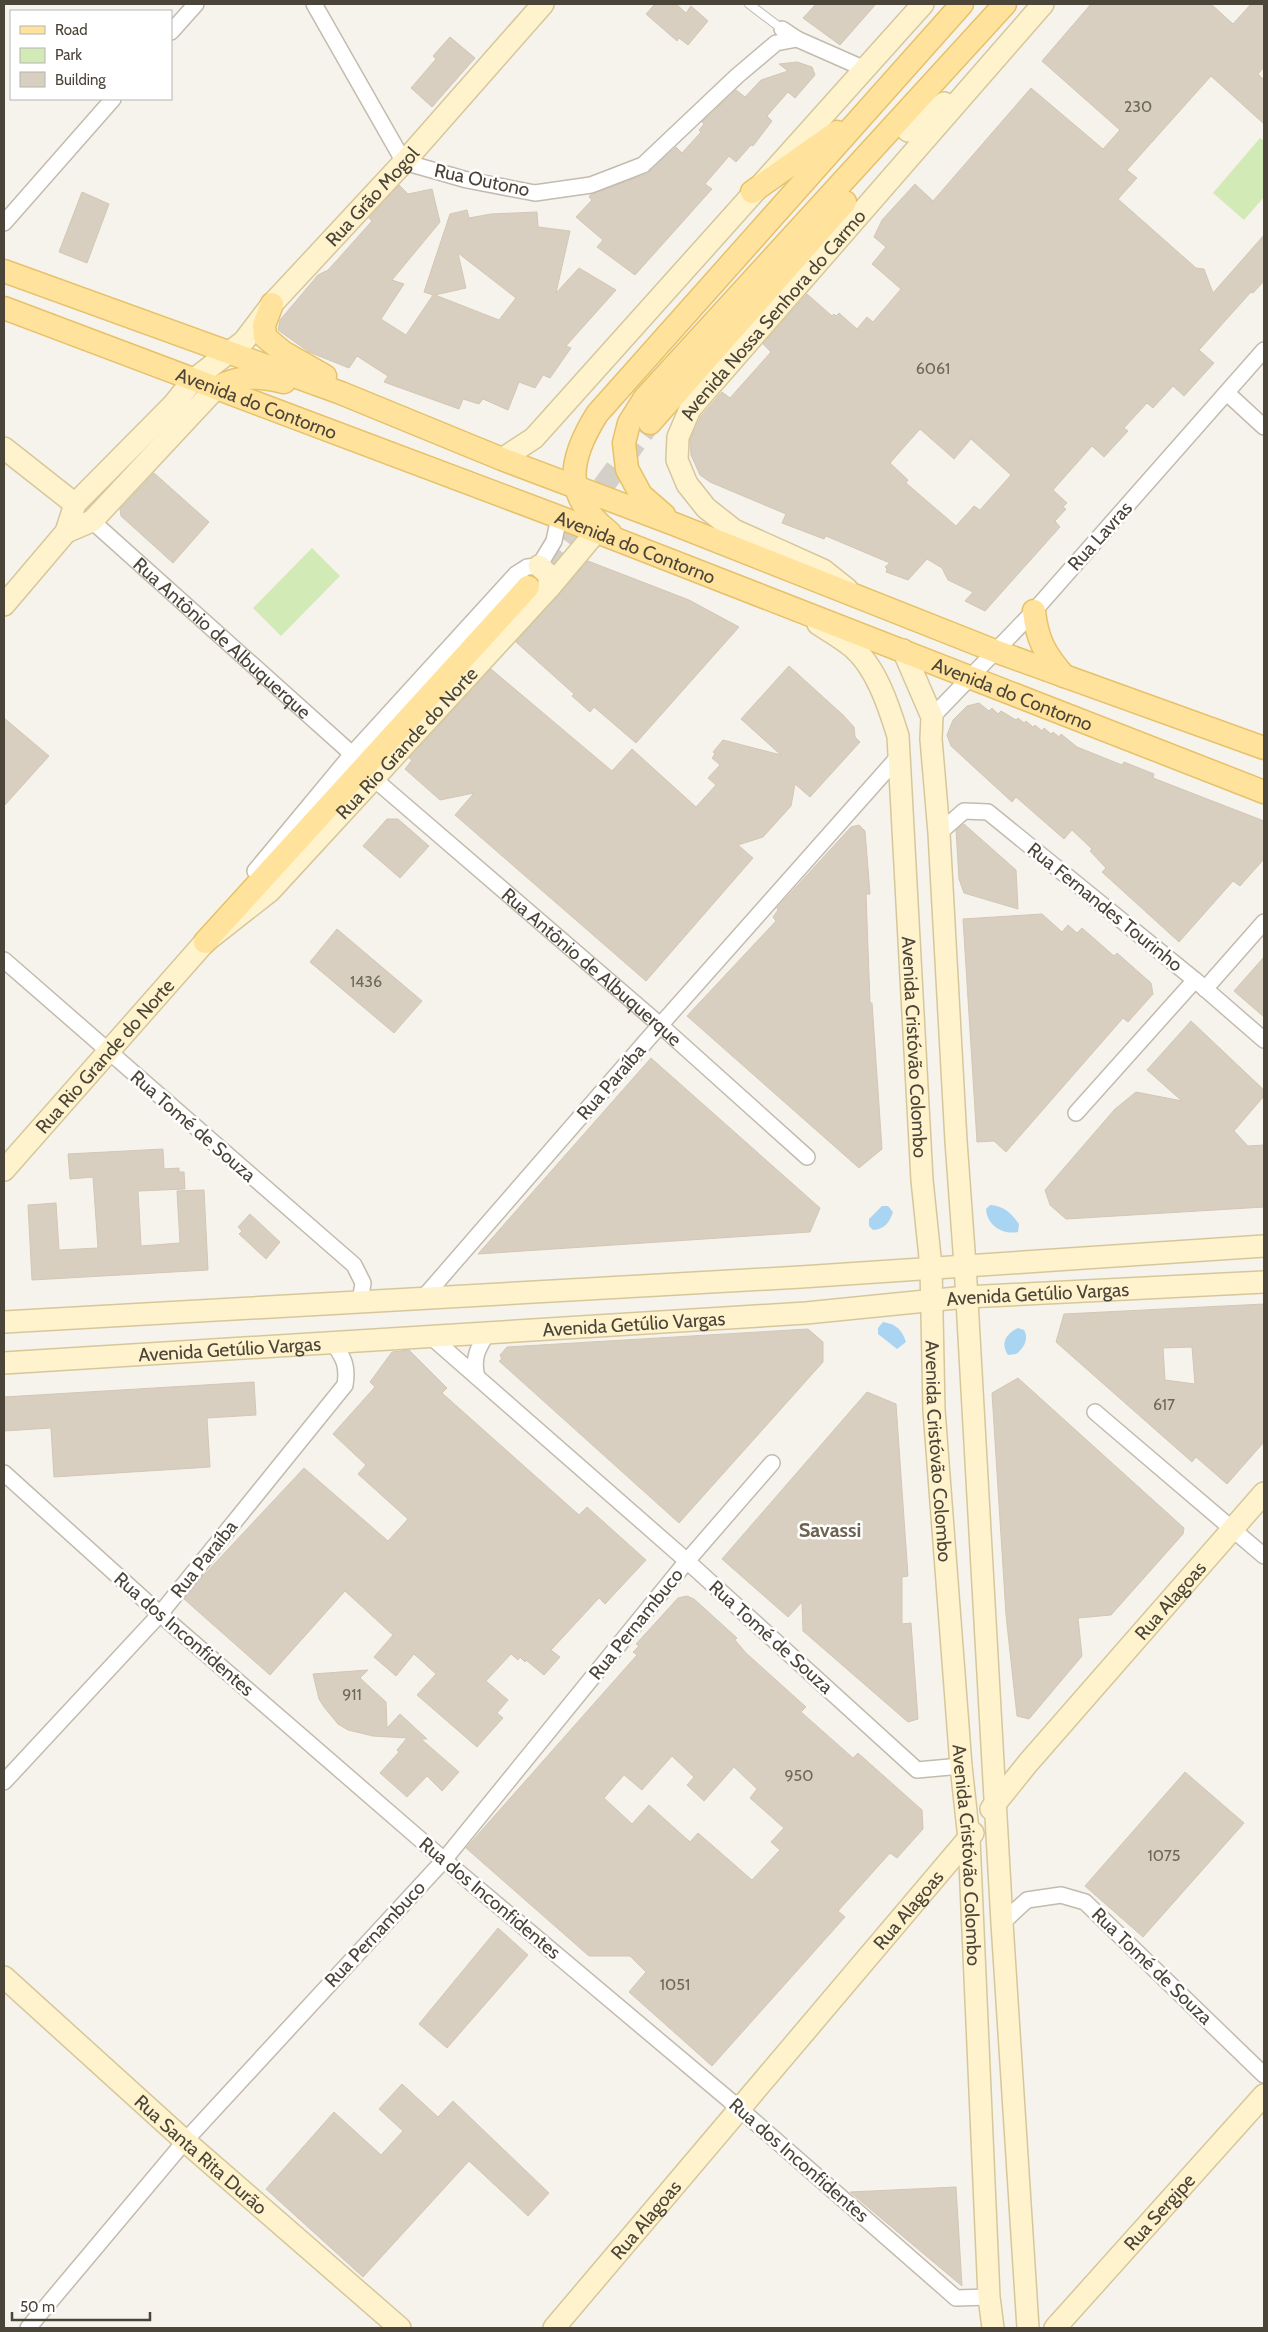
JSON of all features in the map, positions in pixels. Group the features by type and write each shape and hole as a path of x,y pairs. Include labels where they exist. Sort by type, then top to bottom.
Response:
{"main road":[{"name":"Rua Grão Mogol","path":"74,504 173,405 193,380 244,341 272,304 404,162 542,4"},
{"path":"502,459 534,438 922,4"},
{"path":"620,542 596,522 574,486 578,454 586,432 596,414 962,4"},
{"name":"Avenida Nossa Senhora do Carmo","path":"674,524 642,495 627,469 624,443 628,422 644,398 1005,4"},
{"name":"Avenida Nossa Senhora do Carmo","path":"857,597 823,570 734,530 706,508 686,484 677,460 678,437 690,409 1043,4"},
{"path":"650,423 908,131 971,42"},
{"path":"908,131 978,77"},
{"path":"752,192 870,109"},
{"name":"Avenida do Contorno","path":"4,272 341,393 502,459 674,524 995,651 1264,748"},
{"path":"272,304 264,325 265,337 283,352 330,379 341,393"},
{"name":"Avenida do Contorno","path":"4,308 559,517 1264,792"},
{"path":"66,532 92,521 216,388 230,380 264,377 308,390 341,393"},
{"path":"4,448 74,504 66,532 4,605"},
{"name":"Rua Rio Grande do Norte","path":"4,1170 205,942 270,891 373,778 538,587 596,532"},
{"path":"205,942 549,576 539,566"},
{"path":"857,597 888,623 903,650"},
{"path":"1034,611 1036,633 1047,656 1064,676"},
{"name":"Avenida Cristóvão Colombo","path":"802,612 852,647 870,670 887,701 898,736 922,1180 930,1267 934,1410 961,1766 969,1840 989,2297 993,2328"},
{"name":"Avenida Cristóvão Colombo","path":"903,650 932,717 931,739 939,833 1002,1923 1028,2328"},
{"name":"Avenida Getúlio Vargas","path":"4,1322 424,1297 791,1278 930,1267 1264,1246"},
{"name":"Avenida Getúlio Vargas","path":"4,1363 333,1343 429,1335 806,1313 966,1297 1264,1282"},
{"name":"Rua Alagoas","path":"554,2328 969,1840 1028,1763 1264,1493"},
{"path":"992,1745 1002,1756 1013,1762 1028,1763"},
{"name":"Rua Santa Rita Durão","path":"4,1977 185,2141 400,2328"},
{"name":"Rua Sergipe","path":"1055,2328 1264,2095"}],"street":[{"path":"172,31 196,4"},
{"path":"314,4 404,162"},
{"path":"782,29 797,39 865,69"},
{"name":"Rua Outono","path":"404,162 467,180 535,192 591,185 643,165 737,76 776,44 797,39"},
{"path":"4,223 112,100"},
{"name":"Rua Lavras","path":"932,717 1034,611 1264,350"},
{"path":"1227,393 1264,427"},
{"path":"539,566 554,541 559,517"},
{"name":"Rua Antônio de Albuquerque","path":"92,521 352,754"},
{"name":"Rua Rio Grande do Norte","path":"205,942 252,876 352,754 516,574 526,567 539,566"},
{"name":"Rua Paraíba","path":"424,1297 660,1025 899,756"},
{"name":"Rua Antônio de Albuquerque","path":"373,778 660,1025 807,1158"},
{"name":"Rua Fernandes Tourinho","path":"939,833 964,811 988,812 1200,984 1264,1040"},
{"path":"1076,1113 1200,984 1264,922"},
{"name":"Rua Tomé de Souza","path":"4,960 354,1265 363,1283 360,1302"},
{"path":"477,1378 474,1364 476,1351 488,1332"},
{"name":"Rua Tomé de Souza","path":"429,1335 687,1561 917,1770 961,1766"},
{"name":"Rua Paraíba","path":"4,1782 160,1614 345,1385 348,1370 345,1359 333,1343"},
{"path":"1096,1412 1264,1556"},
{"name":"Rua Pernambuco","path":"28,2328 185,2141 444,1860 687,1561 772,1463"},
{"name":"Rua dos Inconfidentes","path":"4,1473 160,1614 444,1860 740,2109 956,2298 989,2297"},
{"name":"Rua Tomé de Souza","path":"1002,1923 1027,1900 1062,1895 1085,1902 1264,2075"}],"lane":[{"path":"749,4 782,29"}],"green space":[{"path":"1260,138 1264,141 1264,197 1244,220 1213,193"},
{"path":"312,548 340,576 281,636 253,608"}],"water":[{"path":"990,1205 1010,1213 1019,1224 1018,1232 1002,1231 993,1225 989,1220 986,1209"},
{"path":"882,1206 888,1206 893,1212 886,1225 873,1230 869,1226 869,1219"},
{"path":"883,1322 898,1328 906,1342 897,1349 878,1334 878,1328"},
{"path":"1018,1328 1024,1330 1025,1343 1016,1354 1008,1355 1004,1347 1005,1339"}],"building":[{"path":"655,4 676,4 686,13 691,6 708,21 688,45 679,38 677,41 646,14"},
{"path":"816,4 876,4 840,45 803,18"},
{"path":"1091,4 1211,4 1233,24 1251,4 1264,4 1264,67 1258,74 1264,80 1264,124 1211,76 1127,170 1137,178 1118,199 1196,268 1204,269 1213,293 1264,235 1264,281 1253,293 1251,292 1199,350 1214,363 1184,396 1173,386 1153,408 1147,403 1124,428 1128,431 1104,457 1092,446 1053,490 1067,503 1063,507 1066,509 1055,521 1060,527 985,611 965,601 973,592 948,580 942,568 927,559 908,580 886,572 887,569 885,567 890,563 826,536 824,539 782,523 786,514 710,482 700,475 691,455 690,440 701,416 722,392 730,398 771,352 763,344 807,294 832,316 834,314 836,316 839,313 857,329 867,317 873,322 901,289 872,264 886,247 874,237 882,220 915,184 933,201 1031,88 1103,149 1120,130 1042,61","holes":["920,429 954,459 971,439 1011,475 980,510 974,506 956,526 906,483 908,480 890,463"]},
{"path":"450,37 475,58 432,107 411,88 436,59 433,56"},
{"path":"797,62 812,67 815,75 795,98 788,92 767,116 772,121 753,146 751,145 736,162 729,156 705,184 712,189 635,275 597,247 603,240 576,217 592,200 589,197 591,194 647,174 676,147 682,153 701,132 699,130 704,124 702,122 736,90 745,97 761,80 788,71 779,64"},
{"path":"399,185 408,194 432,189 440,222 392,280 404,284 381,319 406,335 433,295 424,292 450,214 467,210 469,218 491,214 537,212 538,227 570,231 556,293 579,268 616,290 566,346 571,348 550,378 543,375 535,388 519,382 508,410 483,399 479,404 463,399 459,409 384,382 388,376 357,356 349,368 309,352 278,330 280,320 318,275 328,270 372,221 369,218","holes":["458,253 516,298 499,320 435,295 466,288"]},
{"path":"82,192 109,204 87,263 59,252"},
{"path":"154,473 209,522 173,563 121,516 120,509"},
{"path":"588,561 689,600 739,627 636,743 594,707 590,712 572,696 574,694 516,642"},
{"path":"789,666 843,715 854,727 855,737 860,742 810,797 795,784 791,806 763,837 738,845 753,858 646,981 455,815 474,793 440,800 405,769 412,760 409,758 491,669 612,771 632,749 696,807 716,785 708,778 720,765 712,758 715,754 713,752 723,740 781,755 741,719"},
{"path":"979,703 989,711 992,708 998,714 1001,711 1016,720 1018,718 1024,723 1026,721 1033,727 1035,725 1042,731 1044,728 1051,734 1053,732 1059,737 1061,734 1077,747 1122,765 1124,762 1154,774 1153,778 1264,821 1264,859 1240,886 1233,881 1179,942 1102,872 1106,868 1090,851 1092,849 1072,830 1064,839 1016,797 1012,802 951,746 947,735 953,720 967,706"},
{"path":"4,718 49,756 4,806"},
{"path":"387,819 398,819 429,846 400,878 363,846"},
{"path":"964,824 1016,870 1018,909 964,893 959,879 956,830"},
{"path":"859,825 865,831 870,894 866,894 870,1003 872,1003 882,1149 859,1168 687,1016 776,921 773,917 778,910 777,908 851,827"},
{"path":"1042,914 1062,932 1068,925 1077,933 1082,928 1114,956 1117,953 1151,983 1153,994 1128,1022 1123,1018 1006,1152 994,1141 977,1142 963,919"},
{"path":"337,929 422,1001 394,1033 310,962"},
{"path":"1264,957 1264,1017 1234,991"},
{"path":"1191,1021 1264,1090 1264,1096 1234,1131 1248,1146 1264,1145 1264,1207 1066,1219 1050,1205 1045,1190 1115,1109 1136,1092 1182,1101 1147,1070"},
{"path":"651,1058 820,1208 810,1232 478,1254"},
{"path":"163,1149 164,1169 179,1168 179,1172 184,1172 185,1189 138,1191 141,1246 180,1243 177,1191 204,1190 208,1270 32,1280 28,1205 56,1203 59,1250 98,1248 93,1177 70,1179 68,1154"},
{"path":"250,1214 280,1242 266,1259 239,1234 242,1231 238,1227"},
{"path":"1264,1304 1264,1442 1227,1484 1196,1457 1192,1462 1056,1342 1064,1314","holes":["1192,1347 1195,1384 1165,1380 1163,1348"]},
{"path":"808,1329 823,1342 823,1362 679,1523 499,1361 502,1359 500,1355 507,1347"},
{"path":"409,1350 447,1388 442,1393 579,1515 587,1507 646,1560 605,1604 599,1598 551,1650 560,1657 544,1675 526,1660 525,1662 520,1657 518,1660 511,1654 486,1681 508,1700 497,1713 503,1718 477,1747 417,1695 436,1674 414,1654 396,1676 374,1657 393,1635 345,1591 270,1675 184,1599 202,1577 304,1468 388,1541 408,1519 358,1474 366,1465 333,1434 375,1387 370,1382 392,1352"},
{"path":"1018,1378 1184,1528 1183,1534 1111,1615 1078,1618 1082,1656 1029,1719 1017,1716 1006,1615 992,1393"},
{"path":"254,1382 256,1415 207,1418 210,1467 54,1477 51,1428 4,1431 4,1397"},
{"path":"867,1392 896,1404 908,1576 902,1577 902,1624 911,1623 918,1719 908,1722 803,1631 802,1602 788,1617 722,1559"},
{"path":"687,1596 694,1599 737,1638 735,1640 746,1653 806,1707 801,1712 853,1758 858,1753 922,1810 923,1829 897,1858 890,1853 838,1911 845,1917 712,2066 629,1992 646,1972 630,1956 589,1956 466,1848 637,1655 633,1652 639,1646 636,1644 678,1598","holes":["672,1756 694,1777 687,1785 704,1801 734,1767 757,1789 750,1798 784,1828 771,1842 780,1850 752,1880 698,1833 690,1842 649,1805 632,1824 604,1798 624,1775 642,1790"]},
{"path":"368,1670 360,1678 386,1702 387,1728 400,1714 427,1739 421,1739 459,1772 442,1791 427,1776 407,1797 380,1773 399,1752 397,1750 407,1738 373,1736 348,1730 338,1724 319,1699 313,1674"},
{"path":"1185,1772 1244,1823 1143,1937 1085,1886"},
{"path":"498,1928 528,1955 447,2048 419,2024"},
{"path":"402,2084 438,2117 453,2101 549,2193 528,2216 469,2161 363,2277 266,2189 334,2112 381,2155 403,2131 379,2109"},
{"path":"956,2187 962,2286 850,2192"}],"tunnel":[{"path":"544,566 650,423"}],"district":[{"name":"Savassi","path":"830,1530"}]}
